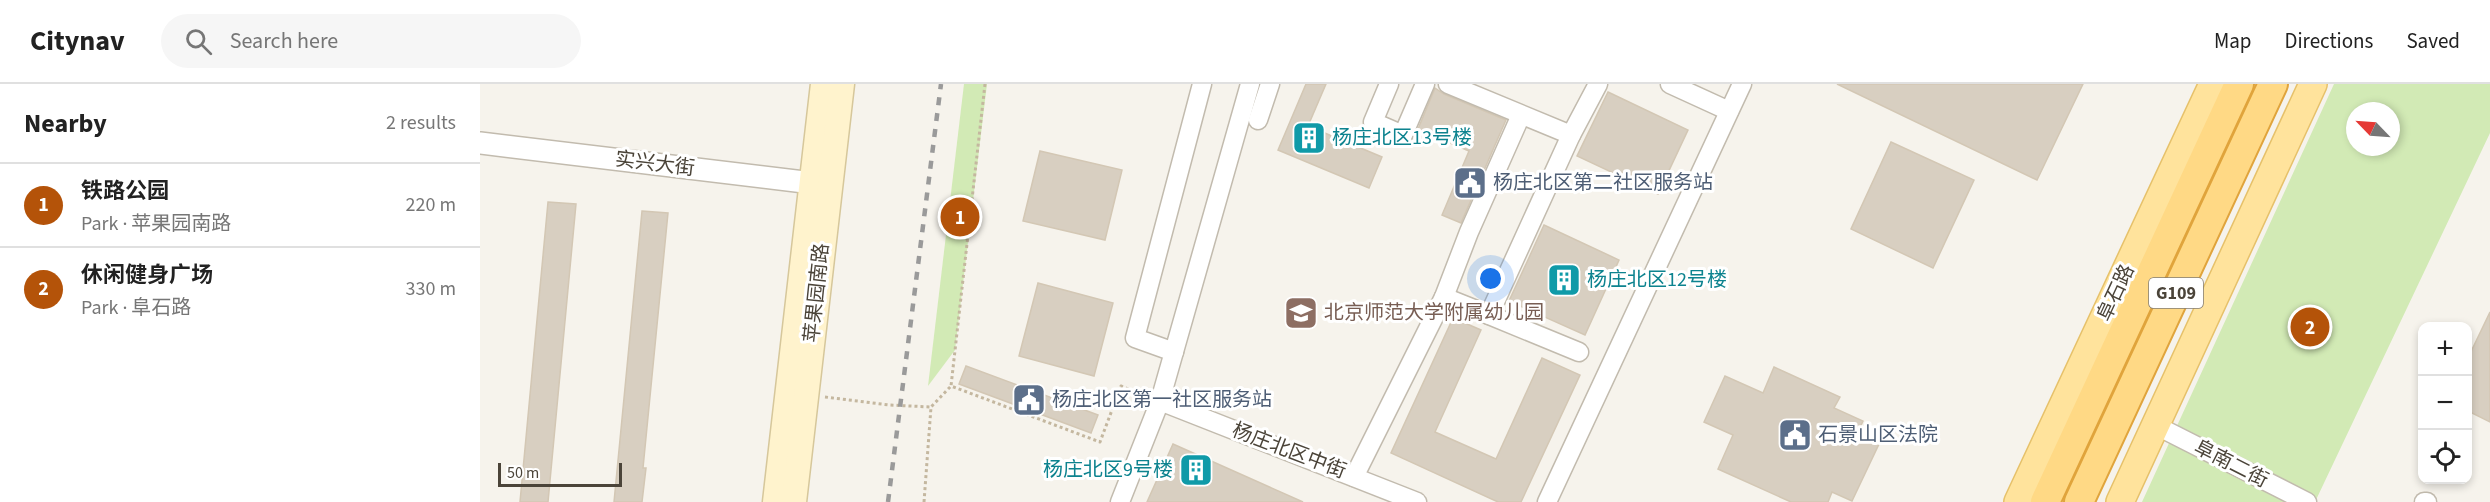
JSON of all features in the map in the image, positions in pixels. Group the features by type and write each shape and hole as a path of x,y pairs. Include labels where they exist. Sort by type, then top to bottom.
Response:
{"highway":[{"name":"阜石路","path":"2045,502 2239,84"},
{"name":"G109","path":"2079,502 2273,84"}],"main road":[{"name":"苹果园南路","path":"794,502 807,394 820,184 823,84"},
{"name":"苹果园南路","path":"775,502 820,184 842,84"},
{"name":"阜石路","path":"2018,502 2213,84"},
{"path":"2120,502 2313,84"}],"street":[{"path":"1174,352 1135,338 1202,84"},
{"path":"1120,502 1160,401 1250,84"},
{"path":"1258,120 1270,84"},
{"path":"1389,84 1373,122 1403,135 1425,84"},
{"path":"1448,84 1571,135"},
{"path":"1489,315 1571,135 1598,84"},
{"path":"1670,84 1729,111"},
{"path":"1547,502 1742,84"},
{"path":"1354,477 1444,297 1469,232 1521,115"},
{"name":"实兴大街","path":"480,143 820,184"},
{"path":"1444,297 1579,352"},
{"name":"杨庄北区中街","path":"1160,401 1417,502"},
{"name":"阜南二街","path":"2155,425 2307,502"}],"path":[{"path":"924,502 931,407 951,386 985,84"},
{"path":"951,386 1100,442 1121,386 1160,401"},
{"path":"807,394 889,405 931,407"}],"green space":[{"path":"964,84 987,84 955,350 928,386"},
{"path":"2334,84 2490,84 2490,133 2315,502 2142,502"}],"building":[{"name":"杨庄北区13号楼","path":"1306,84 1326,84 1308,126 1382,157 1369,188 1278,150"},
{"path":"1837,84 2083,84 2037,180"},
{"name":"杨庄北区第二社区服务站","path":"1435,88 1506,120 1461,223 1442,215 1469,151 1418,129"},
{"path":"1608,92 1688,130 1658,194 1577,156"},
{"path":"1891,142 1974,180 1933,268 1851,229"},
{"path":"1040,151 1122,170 1105,240 1023,221"},
{"path":"548,202 576,204 548,502 520,502"},
{"path":"642,211 668,213 643,468 646,468 642,502 614,502"},
{"name":"杨庄北区12号楼","path":"1544,225 1619,260 1585,335 1509,301"},
{"path":"1038,283 1113,303 1094,376 1019,356"},
{"path":"2490,312 2490,422 2472,413 2472,350"},
{"path":"1453,318 1481,330 1435,432 1496,459 1542,358 1580,375 1521,502 1498,502 1391,453"},
{"name":"杨庄北区第一社区服务站","path":"966,366 1098,415 1091,433 959,384"},
{"name":"石景山区法院","path":"1774,367 1840,397 1834,408 1863,421 1857,434 1879,444 1852,501 1832,492 1828,502 1791,502 1718,469 1733,435 1704,422 1725,376 1763,393"},
{"name":"杨庄北区9号楼","path":"1173,444 1303,502 1147,502"}],"railway":[{"path":"888,502 941,84"}],"place":[{"name":"杨庄北区13号楼","path":"1309,138"},
{"name":"杨庄北区第二社区服务站","path":"1470,183"},
{"name":"铁路公园","path":"960,217"},
{"name":"杨庄北区12号楼","path":"1564,280"},
{"name":"北京师范大学附属幼儿园","path":"1301,313"},
{"name":"休闲健身广场","path":"2310,327"},
{"name":"杨庄北区第一社区服务站","path":"1029,400"},
{"name":"石景山区法院","path":"1795,435"},
{"name":"杨庄北区9号楼","path":"1196,470"}]}
